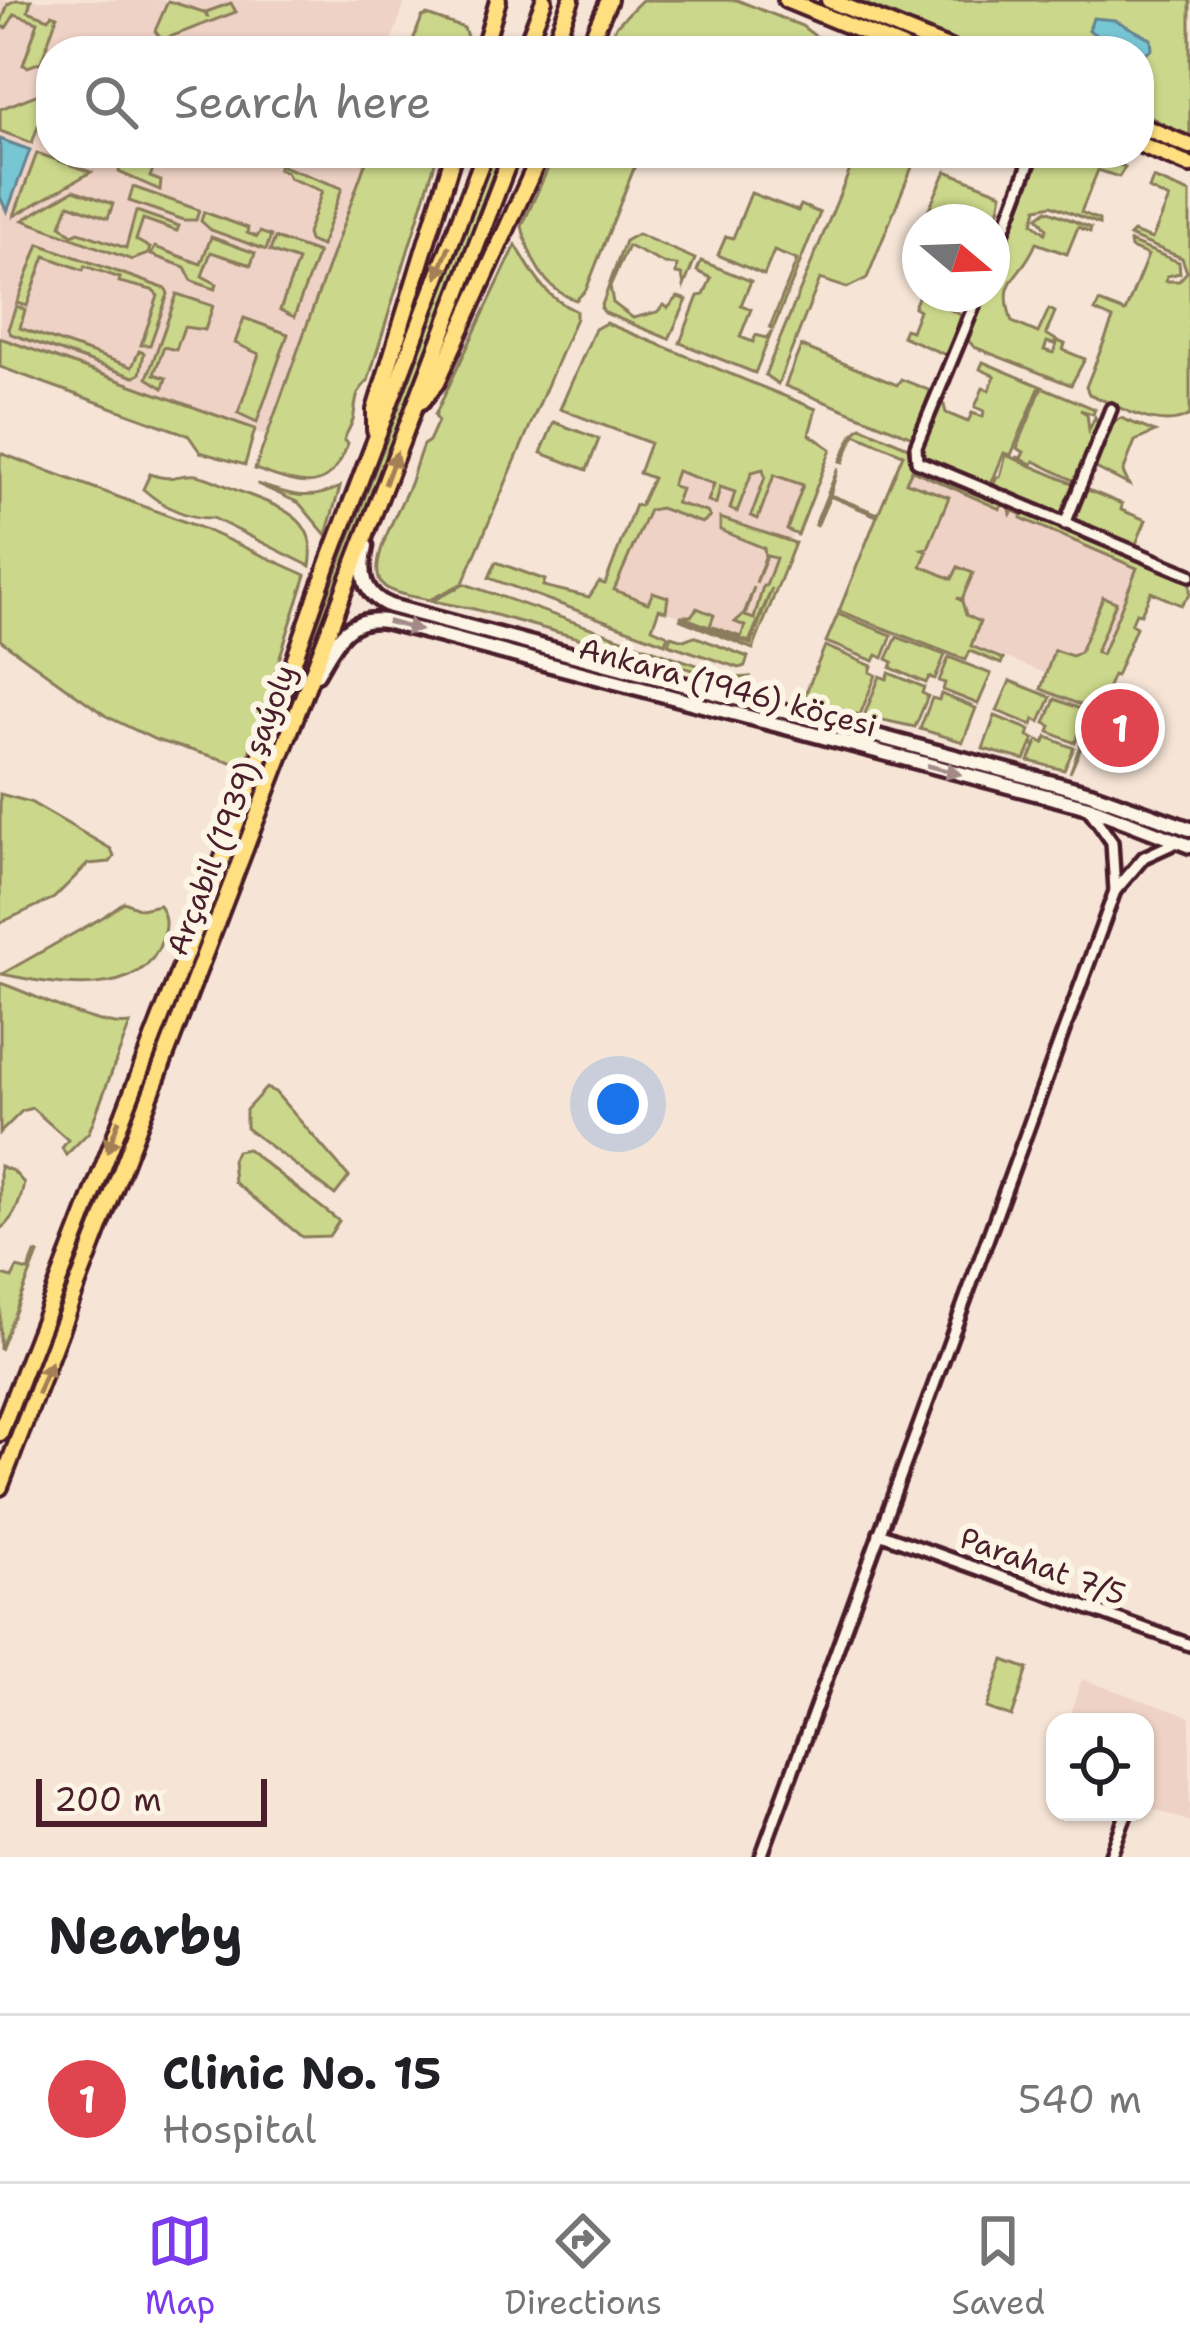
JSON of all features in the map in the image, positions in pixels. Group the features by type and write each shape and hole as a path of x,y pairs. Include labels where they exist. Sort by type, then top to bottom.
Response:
{"main road":[{"path":"530,36 544,0"},
{"path":"557,36 571,0"},
{"path":"593,36 609,0"},
{"path":"598,24 622,0"},
{"path":"786,0 874,36"},
{"path":"829,0 918,36"},
{"path":"488,36 498,2"},
{"path":"1154,131 1190,146"},
{"path":"1154,150 1190,165"},
{"path":"374,441 375,410 449,168"},
{"name":"Arçabil (1939) şaýoly","path":"0,1433 176,979 479,168"},
{"name":"Arçabil (1939) şaýoly","path":"0,1486 506,168"},
{"path":"411,414 437,382 534,168"},
{"name":"Ankara (1946) köçesi","path":"371,522 363,581 383,603 1090,793 1190,829"},
{"name":"Ankara (1946) köçesi","path":"296,712 342,633 359,621 379,620 1088,807 1185,843"},
{"path":"176,979 193,986"},
{"path":"156,1027 174,1034"}],"street":[{"path":"1010,214 1027,168"},
{"path":"972,312 916,446 916,461 1190,575"},
{"path":"1064,524 1111,409"},
{"path":"1088,807 1112,842 1114,891"},
{"path":"765,1856 1114,891 1144,856 1185,843"},
{"name":"Parahat 7/5","path":"879,1533 1190,1645"},
{"path":"1110,1857 1123,1821"}],"shaded area":[{"path":"0,0 406,0 393,36 36,36 36,168 371,168 274,439 0,341"},
{"path":"692,434 814,483 749,642 603,588 635,505 640,506 663,451"},
{"path":"904,465 1153,566 1100,696 974,645 964,650 846,609"},
{"path":"1082,1679 1190,1717 1190,1822 1154,1809 1154,1713 1070,1713"}],"green space":[{"path":"31,0 28,11 49,19 52,14 57,16 50,36 36,36 36,64 23,65 38,22 15,14 6,28 0,26 8,4"},
{"path":"642,0 737,0 802,26 815,36 610,36"},
{"path":"856,0 1190,0 1190,138 1154,119 1154,36 944,36"},
{"path":"168,1 204,12 208,18 206,12 231,3 236,12 173,36 159,36 155,31"},
{"path":"422,17 464,28 467,36 415,36"},
{"path":"36,95 32,143 0,131 0,109"},
{"path":"36,156 36,168 91,172 14,216"},
{"path":"120,168 153,168 150,177 161,181 160,190 119,172"},
{"path":"364,168 433,168 340,461 332,473 311,483 255,469"},
{"path":"489,168 495,168 269,766 264,764"},
{"path":"548,168 634,168 586,290 576,300 555,289 540,271 522,226"},
{"path":"851,168 912,168 867,278 847,288 820,279 778,384 765,375"},
{"path":"1036,168 1124,168 1119,177 1098,170 1081,212 1099,224 1052,205 1037,208 1033,223 1045,233 1038,217 1047,210 1091,228 1090,232 1078,227 1067,254 1036,243 1010,285 1010,232"},
{"path":"278,169 342,188 321,246 309,241 307,234 322,191"},
{"path":"946,171 1002,193 1000,204 931,204"},
{"path":"1153,178 1190,193 1190,415 1165,421 1126,411 1089,394 1086,387 1113,319 1095,311 1099,302 1125,312 1148,255 1131,248 1130,242 1179,262 1180,273 1167,276 1166,281 1179,281 1187,272 1182,258 1129,236 1133,232 1152,239 1169,199 1149,189"},
{"path":"133,187 199,210 196,220 129,201"},
{"path":"74,190 113,204 108,218 69,204 61,225 72,235 79,232 126,248 136,211 179,226 177,231 143,219 136,240 150,248 148,254 132,260 23,220"},
{"path":"751,193 798,211 801,205 820,213 773,329 797,260 774,251 764,275 718,255 726,236 733,238"},
{"path":"204,212 248,228 247,233 257,237 260,232 271,236 266,250 211,230 201,221"},
{"path":"638,234 695,259 684,286 682,275 676,274 677,265 628,246 610,286 613,303 633,318 657,312 664,305 668,308 678,297 687,300 669,339 601,308 625,241"},
{"path":"211,237 255,253 251,265 211,252 202,276 217,284 215,289 192,281 185,267 151,255 155,247 201,264"},
{"path":"275,238 318,253 294,317 280,310 298,261 270,251"},
{"path":"39,244 166,289 150,345 141,345 158,296 85,266 83,270 45,256 27,306 17,303"},
{"path":"516,245 540,284 576,311 576,318 463,583 429,600 400,594 384,586 379,577 381,550 423,445 438,421 435,415"},
{"path":"701,261 751,281 741,305 751,309 740,337 753,342 756,335 766,338 772,331 755,373 680,343 698,296 704,295 711,278 697,271"},
{"path":"177,294 213,306 205,330 184,327 176,350 164,347 154,374 166,378 163,388 147,378"},
{"path":"16,306 25,310 20,328 132,367 139,351 144,353 140,374 134,377 11,334 8,329"},
{"path":"1049,309 1055,312 1046,334 1056,340 1047,342 1044,350 1053,353 1058,341 1065,344 1063,350 1085,359 1071,385 974,347 967,339 977,312 1009,312 1012,322 1038,333"},
{"path":"918,312 961,315 948,356 902,336 905,329 911,331"},
{"path":"244,318 288,334 257,422 238,413 259,354 235,343"},
{"path":"606,323 816,409 809,434 831,449 798,535 787,530 803,485 774,475 758,519 751,516 765,477 763,469 752,472 737,512 730,509 735,492 720,487 716,504 708,501 714,484 677,471 672,485 681,489 676,503 710,517 702,523 660,508 649,510 614,590 648,603 653,592 668,597 666,611 659,609 652,628 668,635 665,643 489,578 496,562 545,580 543,586 589,597 599,582 605,584 635,505 640,506 653,478 639,473 650,443 560,409 595,329"},
{"path":"0,338 255,429 245,465 200,452 188,435 0,367"},
{"path":"801,346 897,385 901,379 931,391 915,438 785,386"},
{"path":"983,362 1040,386 1011,455 1004,453 989,489 921,460 920,450 939,405 968,422 972,413 983,417 984,411 975,407 995,376 980,369"},
{"path":"1042,387 1095,409 1093,414 1080,410 1087,414 1089,430 1095,417 1099,423 1075,481 1016,457 1024,452 1017,448"},
{"path":"1121,418 1155,432 1135,441 1123,472 1129,485 1094,467 1111,423"},
{"path":"554,422 599,439 587,470 541,453"},
{"path":"861,427 908,447 911,462 921,472 1002,505 1000,509 912,470 906,482 949,497 928,548 922,549 927,552 921,566 952,579 958,567 973,573 962,599 957,598 966,615 980,622 971,646 1003,659 1001,664 970,651 966,660 839,611 877,516 830,496 815,525 838,468 830,495 878,514 903,454 855,434 840,461 854,433"},
{"path":"0,453 199,527 306,575 245,766 156,740 106,716 0,640"},
{"path":"1006,455 1074,484 1060,514 991,490"},
{"path":"150,474 201,476 282,509 308,536 310,566 213,518 167,506 143,489"},
{"path":"257,484 299,495 340,487 326,535 299,503"},
{"path":"1088,490 1146,520 1136,544 1076,522 1074,513"},
{"path":"1010,508 1190,582 1190,594 1181,605 1151,592 1141,614 1136,613 1131,624 1136,627 1116,676 1070,773 1093,710 1041,689 1054,650 1072,656 1080,652 1103,597 1116,602 1096,652 1102,655 1137,568 1011,514"},
{"path":"720,518 795,543 753,649 679,619 751,644 772,588 749,642 680,616 691,616 697,608 714,615 710,626 741,637 745,626 735,622 744,614 754,587 745,616 754,619 776,558 767,556 756,583 764,548 720,530"},
{"path":"465,584 734,678 750,677 747,685 432,601"},
{"path":"838,614 892,635 883,658 877,655 874,661 826,642"},
{"path":"671,636 684,640 694,636 748,657 745,666 668,644"},
{"path":"897,637 945,655 935,679 929,677 926,683 891,668 893,662 887,659"},
{"path":"825,646 872,666 870,672 876,675 860,715 803,700"},
{"path":"949,657 991,674 978,704 943,690 945,683 939,681"},
{"path":"889,673 924,687 922,693 928,696 915,727 864,716 880,676 887,679"},
{"path":"1010,681 1051,697 1040,722 1034,719 1032,725 997,711"},
{"path":"941,694 976,708 963,742 920,729 932,698 939,700"},
{"path":"1055,699 1088,712 1075,743 1049,732 1051,726 1045,723"},
{"path":"995,716 1030,730 1028,736 1034,739 1025,760 983,749"},
{"path":"1047,737 1074,748 1064,770 1029,761 1038,740 1044,743"},
{"path":"0,794 30,802 111,849 114,857 110,862 88,864 54,898 0,923"},
{"path":"124,902 141,909 159,905 165,917 162,940 151,960 135,973 92,984 2,974 103,917"},
{"path":"0,983 84,1016 130,1024 89,1132 66,1155 62,1148 68,1140 32,1108 22,1111 0,1133"},
{"path":"266,1088 275,1092 349,1177 335,1195 246,1128 246,1110"},
{"path":"247,1149 339,1221 329,1236 302,1237 234,1182 232,1160 236,1151"},
{"path":"0,1166 24,1183 16,1209 0,1229"},
{"path":"35,1253 0,1350 0,1274 12,1278 17,1268 28,1271"},
{"path":"1004,1660 1028,1669 1012,1717 987,1708"}],"water":[{"path":"1093,18 1115,20 1145,36 1097,36 1089,30"},
{"path":"0,139 30,150 7,212 0,197"}],"place":[{"name":"Clinic No. 15","path":"1120,728"}]}
